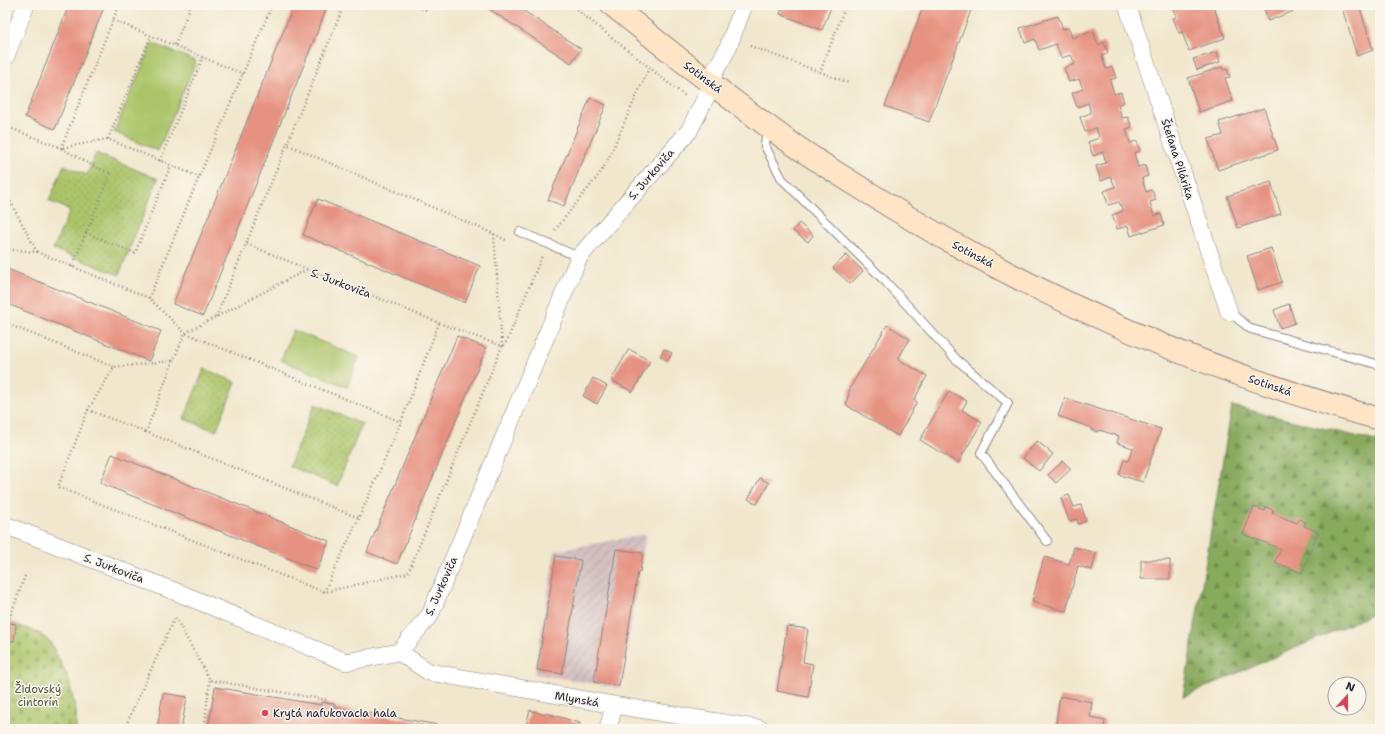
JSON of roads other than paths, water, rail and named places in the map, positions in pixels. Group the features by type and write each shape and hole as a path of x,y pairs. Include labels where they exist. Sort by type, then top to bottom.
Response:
{"main road":[{"name":"Sotinská","path":"612,5 770,128 838,174 909,218 986,261 1061,299 1154,341 1280,389 1380,419"}],"street":[{"path":"5,58 26,5"},
{"name":"S. Jurkoviča","path":"5,525 184,595 346,662 399,652 430,615 579,257 689,131 702,106 716,69 727,50 744,5"},
{"name":"Štefana Pilárika","path":"1125,6 1229,312"},
{"name":"Mlynská","path":"399,652 429,672 614,705 762,729"},
{"path":"608,729 614,705"}],"lane":[{"path":"770,128 766,136 765,146 782,179 886,282 956,359 1008,403 981,453 1047,542"},
{"path":"520,232 579,257"},
{"path":"1229,312 1252,329 1380,365"}],"place":[{"name":"Krytá nafukovacia hala","path":"265,713"}],"park label":[{"name":"Židovský cintorín","path":"38,695"}]}
